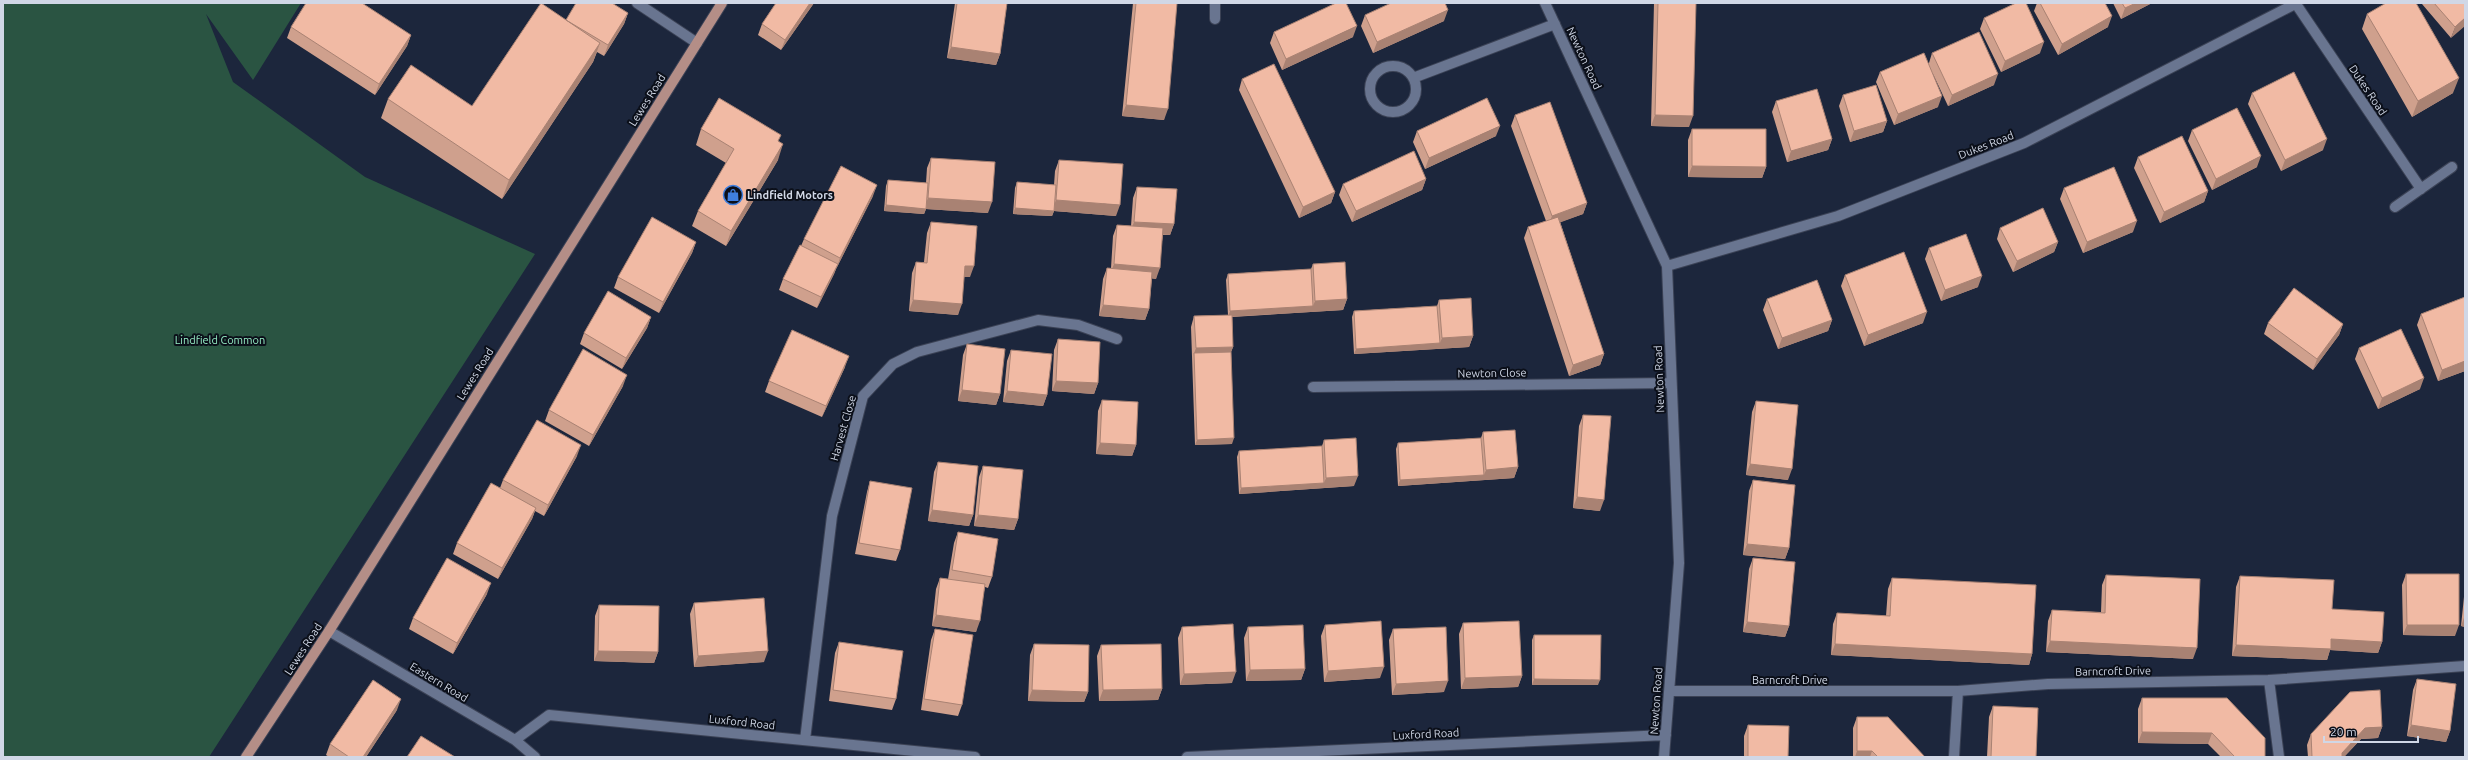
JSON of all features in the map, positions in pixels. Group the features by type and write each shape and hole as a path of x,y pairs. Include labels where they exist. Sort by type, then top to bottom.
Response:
{"main road":[{"name":"Lewes Road","path":"246,757 329,631 722,3"}],"street":[{"path":"637,3 696,43"},
{"path":"1214,19 1215,3"},
{"name":"Newton Road","path":"1545,3 1667,266 1670,384 1678,563 1670,692 1664,757"},
{"name":"Dukes Road","path":"1667,266 1838,216 2024,143 2296,3 2421,189"},
{"name":"Newton Road","path":"1413,78 1554,24"},
{"path":"1397,66 1406,70 1413,78 1416,88 1414,98 1407,107 1398,111 1388,112 1379,107 1372,99 1370,90 1372,80 1378,72 1386,67 1397,66"},
{"path":"2395,207 2452,167"},
{"name":"Harvest Close","path":"805,740 832,516 862,396 893,364 917,352 1038,320 1078,325 1117,340"},
{"name":"Newton Close","path":"1313,387 1670,384"},
{"name":"Eastern Road","path":"329,631 515,740 535,757"},
{"name":"Barncroft Drive","path":"1670,692 1958,691 2048,684 2269,680 2465,666"},
{"path":"2269,680 2280,757"},
{"path":"1954,757 1958,691"},
{"name":"Luxford Road","path":"515,740 549,715 975,757"},
{"name":"Luxford Road","path":"1187,757 1666,735"}],"green space":[{"name":"Lindfield Common","path":"3,3 301,3 253,80 206,14 233,82 365,177 535,254 209,757 3,757"}],"building":[{"path":"306,3 362,3 411,35 379,84 291,27"},
{"path":"541,3 600,43 509,180 388,99 411,65 472,106"},
{"path":"576,3 612,3 628,13 608,45 566,20"},
{"path":"776,3 810,3 785,40 762,24"},
{"path":"957,3 1007,3 1000,54 951,47"},
{"path":"1136,3 1177,3 1168,109 1126,105"},
{"path":"1336,3 1346,3 1357,26 1286,59 1274,32"},
{"path":"1391,3 1445,3 1448,10 1377,42 1365,15"},
{"path":"1658,3 1696,3 1693,116 1655,115"},
{"path":"2016,3 2026,3 2044,42 2005,61 1984,18"},
{"path":"2040,3 2105,3 2112,16 2062,44"},
{"path":"2122,3 2136,3 2125,8"},
{"path":"2386,3 2416,3 2459,78 2418,101 2367,14"},
{"path":"2434,3 2465,3 2465,18 2455,27"},
{"path":"1979,32 1998,74 1952,95 1932,53"},
{"path":"1924,53 1942,96 1898,114 1880,72"},
{"path":"1274,64 1335,192 1303,207 1242,79"},
{"path":"2294,72 2327,139 2285,160 2252,93"},
{"path":"1876,85 1887,121 1854,131 1843,95"},
{"path":"1817,89 1832,139 1791,151 1776,101"},
{"name":"Lindfield Motors","path":"719,98 781,135 778,141 783,144 731,231 698,211 734,149 701,129"},
{"path":"1487,98 1500,126 1429,158 1417,131"},
{"path":"1550,102 1587,203 1552,216 1515,115"},
{"path":"2237,108 2261,156 2216,179 2192,130"},
{"path":"1692,129 1766,129 1766,167 1692,166"},
{"path":"2182,136 2208,191 2164,212 2138,157"},
{"path":"1414,151 1426,179 1356,211 1343,184"},
{"path":"931,158 995,162 992,202 928,198"},
{"path":"1059,160 1123,164 1120,205 1056,200"},
{"path":"841,166 877,185 840,258 804,239"},
{"path":"2114,167 2137,221 2087,242 2064,188"},
{"path":"888,180 928,183 926,209 886,205"},
{"path":"1017,182 1056,185 1054,211 1015,208"},
{"path":"1137,187 1177,189 1174,224 1134,222"},
{"path":"2043,208 2058,242 2017,261 2000,228"},
{"path":"652,217 696,242 663,302 618,277"},
{"path":"1558,217 1604,354 1573,365 1528,227"},
{"path":"931,222 977,226 974,266 965,266 962,304 913,300 916,262 927,263"},
{"path":"1117,225 1163,228 1160,268 1114,264"},
{"path":"1966,234 1982,276 1945,290 1929,248"},
{"path":"800,245 838,264 821,297 783,279"},
{"path":"1904,252 1927,312 1868,335 1845,275"},
{"path":"1345,262 1347,299 1315,301 1313,264"},
{"path":"1107,268 1152,272 1149,309 1103,305"},
{"path":"1311,269 1313,306 1230,311 1228,274"},
{"path":"1817,280 1832,320 1782,338 1767,299"},
{"path":"2294,288 2343,324 2317,359 2268,323"},
{"path":"608,291 651,317 626,358 584,333"},
{"path":"2465,297 2465,361 2442,370 2421,314"},
{"path":"1471,298 1473,336 1442,338 1439,300"},
{"path":"1437,306 1440,343 1356,349 1354,311"},
{"path":"1232,315 1233,347 1196,348 1194,316"},
{"path":"2401,329 2424,378 2382,398 2359,348"},
{"path":"792,330 849,356 826,406 769,381"},
{"path":"1058,339 1100,342 1098,383 1056,381"},
{"path":"967,344 1005,349 1000,394 962,390"},
{"path":"583,349 627,375 593,435 549,410"},
{"path":"1011,350 1052,354 1047,395 1007,391"},
{"path":"1231,352 1234,438 1197,440 1194,353"},
{"path":"1102,400 1138,402 1136,445 1100,443"},
{"path":"1756,401 1798,405 1792,469 1750,464"},
{"path":"1583,415 1611,416 1604,500 1577,497"},
{"path":"537,420 581,445 548,505 503,480"},
{"path":"1515,430 1518,467 1486,470 1483,432"},
{"path":"1356,438 1358,476 1326,478 1324,440"},
{"path":"1481,438 1484,475 1400,480 1398,443"},
{"path":"1322,446 1324,483 1241,488 1239,451"},
{"path":"938,462 978,466 973,515 932,510"},
{"path":"983,466 1023,470 1018,519 978,515"},
{"path":"1753,480 1795,485 1789,548 1747,544"},
{"path":"870,481 912,488 900,550 859,543"},
{"path":"491,483 536,508 502,568 457,543"},
{"path":"958,532 998,539 992,577 952,570"},
{"path":"447,558 491,583 457,643 413,618"},
{"path":"1753,558 1795,562 1789,626 1747,622"},
{"path":"2406,574 2459,574 2459,625 2407,625"},
{"path":"2106,575 2200,579 2197,648 2050,641 2052,610 2105,613"},
{"path":"2240,576 2334,580 2332,609 2384,612 2382,642 2331,639 2331,649 2236,645"},
{"path":"940,578 985,584 980,621 936,615"},
{"path":"1892,578 2036,585 2032,654 1835,644 1837,613 1890,616"},
{"path":"764,598 768,651 698,656 694,603"},
{"path":"599,605 659,606 658,652 598,651"},
{"path":"1381,621 1384,667 1328,671 1325,625"},
{"path":"1519,621 1522,676 1465,678 1463,623"},
{"path":"1233,624 1236,672 1184,674 1182,627"},
{"path":"1303,625 1305,669 1250,670 1248,627"},
{"path":"1446,627 1448,681 1396,684 1393,629"},
{"path":"935,629 973,635 962,705 924,699"},
{"path":"1534,635 1601,635 1600,680 1534,679"},
{"path":"839,642 903,651 896,699 833,690"},
{"path":"1034,644 1089,645 1088,692 1032,690"},
{"path":"1161,644 1162,689 1103,690 1101,645"},
{"path":"2417,679 2456,684 2450,731 2411,725"},
{"path":"373,680 401,699 363,757 349,757 330,744"},
{"path":"2380,690 2382,727 2365,728 2342,753 2342,757 2312,757 2311,734 2350,692"},
{"path":"2142,698 2227,698 2265,738 2265,757 2234,757 2212,733 2142,732"},
{"path":"1993,706 2038,708 2036,757 1991,757"},
{"path":"1857,717 1888,717 1925,757 1878,757 1872,751 1857,751"},
{"path":"1748,725 1789,726 1788,757 1748,757"},
{"path":"421,736 455,757 407,757"}],"place":[{"name":"Lindfield Motors","path":"733,195"}]}
